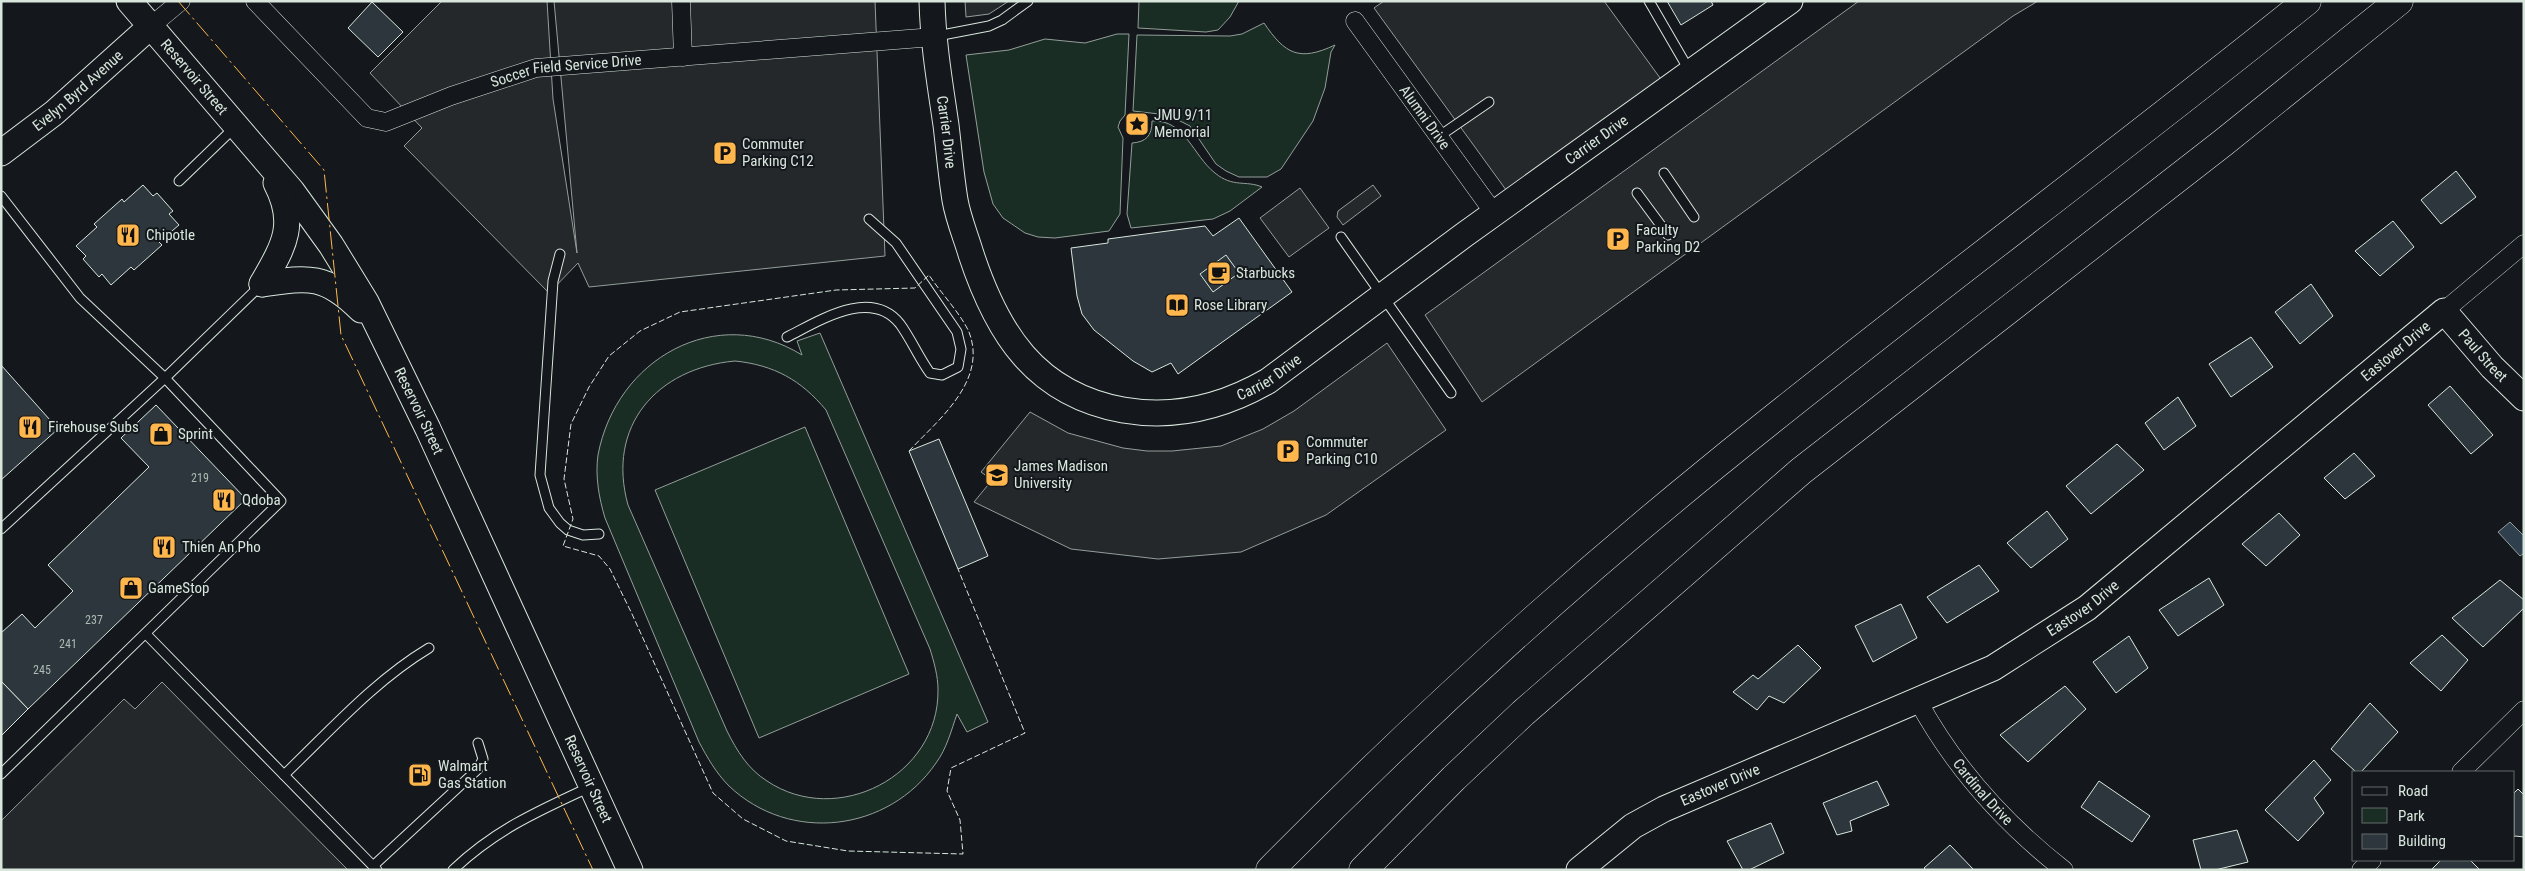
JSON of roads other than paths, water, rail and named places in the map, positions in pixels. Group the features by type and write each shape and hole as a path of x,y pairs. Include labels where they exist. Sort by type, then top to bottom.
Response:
{"highway":[{"path":"1270,870 1466,681 1541,612 1637,530 1734,450 2307,1"},
{"path":"1363,870 1517,720 1801,471 2224,142 2399,1"}],"street":[{"name":"Reservoir Street","path":"129,1 261,152 292,191 330,245 380,330 432,438 590,787 630,870"},
{"path":"151,26 181,1"},
{"name":"Soccer Field Service Drive","path":"255,1 367,118 386,122 451,96 536,68 934,36"},
{"path":"681,1 683,56"},
{"name":"Carrier Drive","path":"932,1 934,36 956,201 982,289 996,317 1012,343 1041,372 1060,386 1092,401 1133,411 1162,413 1209,407 1242,395 1268,381 1494,213 1790,1"},
{"name":"Alumni Drive","path":"1355,21 1494,213"},
{"name":"Evelyn Byrd Avenue","path":"1,153 54,113 151,26"},
{"path":"261,152 285,199 288,217 287,235 282,249 262,284"},
{"name":"Eastover Drive","path":"1579,870 1633,826 1664,808 1993,668 2087,608 2524,244"},
{"path":"262,284 296,279 324,282 348,298 380,330"},
{"name":"Paul Street","path":"2444,311 2492,368 2524,398"},
{"name":"Cardinal Drive","path":"1918,701 1944,744 1980,792 2022,834 2064,870"},
{"path":"2462,771 2524,710"},
{"path":"2361,870 2371,861"}],"lane":[{"path":"934,36 989,26 1002,20 1028,1"},
{"path":"1649,1 1691,72"},
{"path":"1438,137 1489,102"},
{"path":"179,181 237,125"},
{"path":"1664,173 1694,217"},
{"path":"1637,193 1668,236"},
{"path":"1,196 80,298 165,378 281,501 1,774"},
{"path":"787,337 838,312 864,307 884,310 899,323 930,374 942,375 958,367 961,349 957,332 896,242 869,219"},
{"path":"1341,237 1451,393"},
{"path":"560,254 553,281 540,475 549,508 560,523 568,530 583,535 599,534"},
{"path":"1,529 165,378 262,284"},
{"path":"146,634 375,868 478,769 483,759 478,743"},
{"path":"284,775 405,662 429,648"},
{"path":"453,870 477,847 511,825 590,787"}],"water":[{"path":"2510,522 2524,536 2524,553 2520,556 2498,532"}],"place":[{"name":"JMU 9/11 Memorial","path":"1137,124"},
{"name":"Commuter Parking C12","path":"725,153"},
{"name":"Chipotle","path":"128,235"},
{"name":"Faculty Parking D2","path":"1618,239"},
{"name":"Starbucks","path":"1219,273"},
{"name":"Rose Library","path":"1177,305"},
{"name":"Firehouse Subs","path":"30,427"},
{"name":"Sprint","path":"161,434"},
{"name":"Commuter Parking C10","path":"1288,451"},
{"name":"James Madison University","path":"997,475"},
{"name":"Qdoba","path":"224,500"},
{"name":"Thien An Pho","path":"164,547"},
{"name":"GameStop","path":"131,588"},
{"name":"Walmart Gas Station","path":"420,775"}]}
